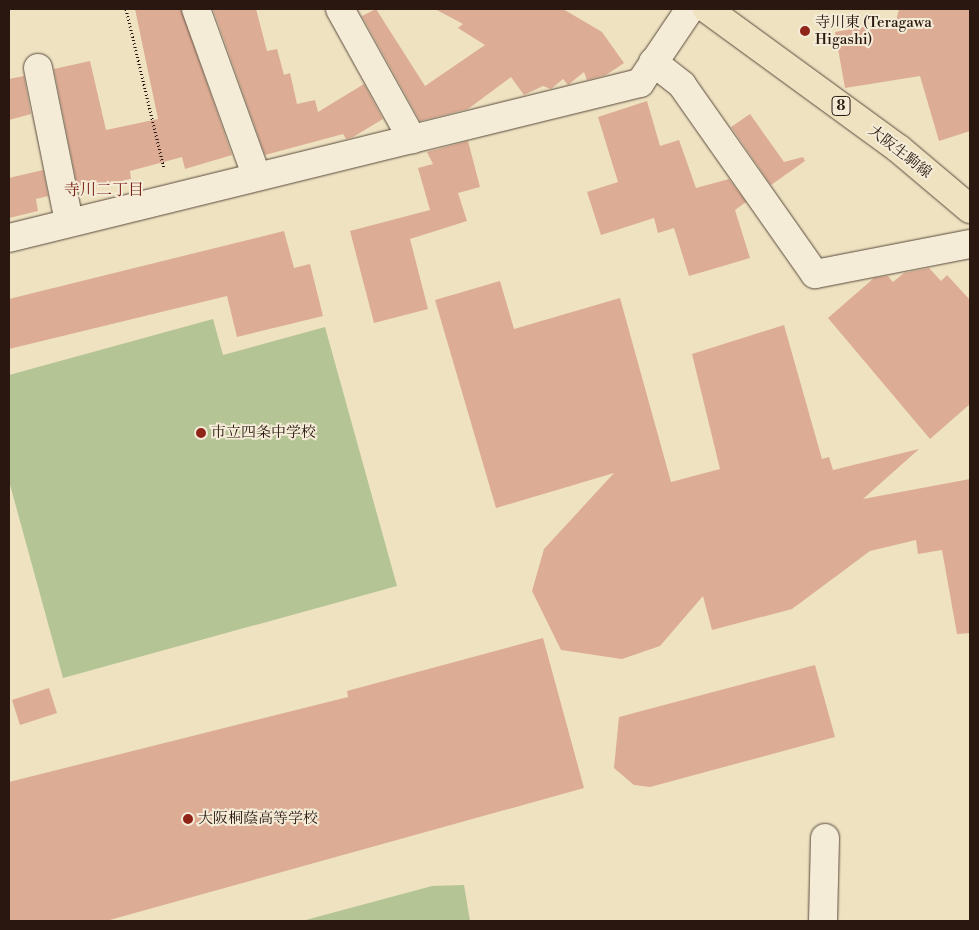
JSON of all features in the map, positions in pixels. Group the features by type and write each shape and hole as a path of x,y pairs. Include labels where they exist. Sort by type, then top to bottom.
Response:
{"main road":[{"name":"大阪生駒線","path":"708,9 900,149 970,209"}],"street":[{"path":"196,9 256,175"},
{"path":"340,9 412,139"},
{"path":"9,238 256,175 640,83 690,9"},
{"path":"653,62 682,86 814,274 970,244"},
{"path":"38,68 70,222"},
{"path":"823,921 826,838"}],"path":[{"path":"126,9 170,198"}],"green space":[{"path":"213,319 223,355 325,327 397,586 63,678 9,481 9,375"},
{"path":"464,885 470,921 302,921 432,886"}],"building":[{"path":"135,9 181,9 232,155 185,169 182,157 130,171 131,179 78,190 54,69 90,61 106,130 158,119"},
{"path":"213,9 256,9 267,51 277,49 284,75 290,73 297,104 315,100 318,112 364,84 383,119 353,137 346,139 343,134 265,155"},
{"path":"376,9 425,86 485,45 458,28 463,24 435,9 563,9 602,32 624,63 606,75 587,80 584,72 568,85 563,79 551,89 543,86 524,95 511,77 468,109 420,121 362,16"},
{"path":"899,9 970,9 970,131 939,141 920,76 845,88 835,32 896,21"},
{"path":"24,76 31,114 9,120 9,79"},
{"path":"647,101 660,146 679,140 696,188 729,179 746,202 735,210 750,258 689,276 674,228 658,233 654,218 601,235 587,192 618,182 598,117"},
{"path":"750,114 784,162 803,157 805,161 771,185 731,127"},
{"path":"468,141 480,187 458,193 467,221 410,239 428,309 374,323 350,231 430,210 418,168 433,164 427,152"},
{"path":"43,170 48,196 36,199 38,211 9,218 9,178"},
{"path":"284,231 294,268 310,264 323,316 237,337 227,296 9,349 9,299"},
{"path":"929,268 941,281 947,275 970,300 970,404 930,439 828,318 874,278 888,276 893,282 904,273"},
{"path":"500,281 514,329 620,298 671,482 720,469 692,354 784,325 822,459 829,457 833,470 919,449 863,499 970,479 970,633 957,634 942,550 918,554 916,540 870,551 792,609 712,630 703,596 660,646 622,659 561,650 532,591 544,549 614,473 496,508 435,300"},
{"name":"大阪桐蔭高等学校","path":"543,638 584,788 106,921 9,921 9,782 348,697 347,691"},
{"path":"815,665 835,737 650,787 634,785 614,768 619,717"},
{"path":"49,688 57,713 20,725 12,700"}],"place":[{"name":"寺川東 (Teragawa Higashi)","path":"805,31"},
{"name":"市立四条中学校","path":"201,433"},
{"name":"大阪桐蔭高等学校","path":"188,819"}],"district":[{"name":"寺川二丁目","path":"104,190"}]}
